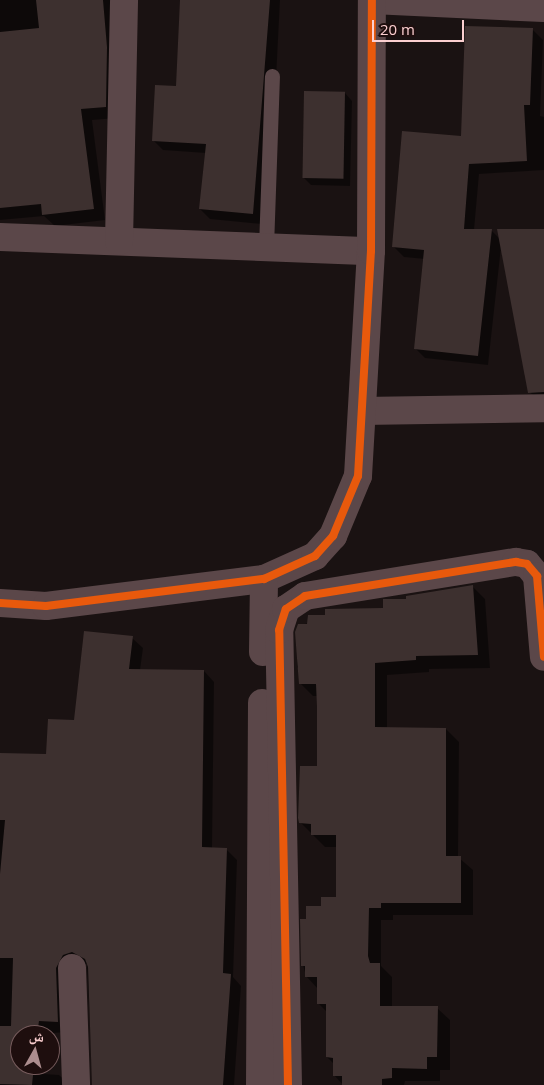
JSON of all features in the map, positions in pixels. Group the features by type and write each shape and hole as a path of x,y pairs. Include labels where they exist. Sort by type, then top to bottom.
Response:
{"street":[{"path":"119,241 124,0"},
{"path":"0,603 46,606 264,579 315,556 333,536 358,476 371,251 372,0 544,8"},
{"path":"0,237 371,251"},
{"path":"362,411 544,408"},
{"path":"288,1085 279,630 286,609 305,596 516,562 527,564 537,576 544,657"},
{"path":"260,1085 264,579"},
{"path":"72,968 76,1085"}],"lane":[{"path":"266,247 272,76"}],"building":[{"path":"36,0 103,0 107,47 106,107 81,109 94,209 42,215 41,204 0,208 0,32 39,28"},
{"path":"180,0 270,0 253,214 199,209 206,144 152,141 155,85 176,86"},
{"path":"465,26 533,28 530,105 524,105 527,161 469,164 464,229 492,229 478,356 414,349 424,250 392,247 402,131 461,136"},
{"path":"304,91 345,92 343,179 302,178"},
{"path":"497,229 544,229 544,392 528,393"},
{"path":"473,585 478,655 416,656 416,660 375,663 375,727 446,728 446,856 461,856 461,903 381,903 381,908 369,908 368,956 370,963 380,963 380,1006 438,1006 437,1057 427,1057 427,1069 392,1068 392,1078 382,1079 382,1085 342,1085 342,1076 333,1076 333,1058 326,1057 326,1004 317,1004 317,977 305,977 305,966 301,966 300,919 306,919 306,906 321,906 321,897 336,897 336,835 311,835 311,824 299,823 300,766 317,766 317,707 316,684 299,684 295,632 298,624 307,624 308,615 325,615 325,609 383,608 383,599 406,599 406,596"},
{"path":"84,631 133,636 129,669 204,670 202,847 227,848 223,973 231,974 223,1085 92,1085 88,967 85,959 72,952 63,955 56,968 58,1022 39,1021 38,1025 11,1025 13,958 0,958 0,874 5,820 0,820 0,753 46,754 48,719 74,720"},
{"path":"0,1026 10,1026 10,1075 33,1075 32,1085 0,1084"}],"cycle path":[{"path":"0,603 46,606 264,579 315,556 333,536 358,476 371,251 372,0"},
{"path":"288,1085 279,630 286,609 305,596 516,562 527,564 537,576 544,657"}]}
